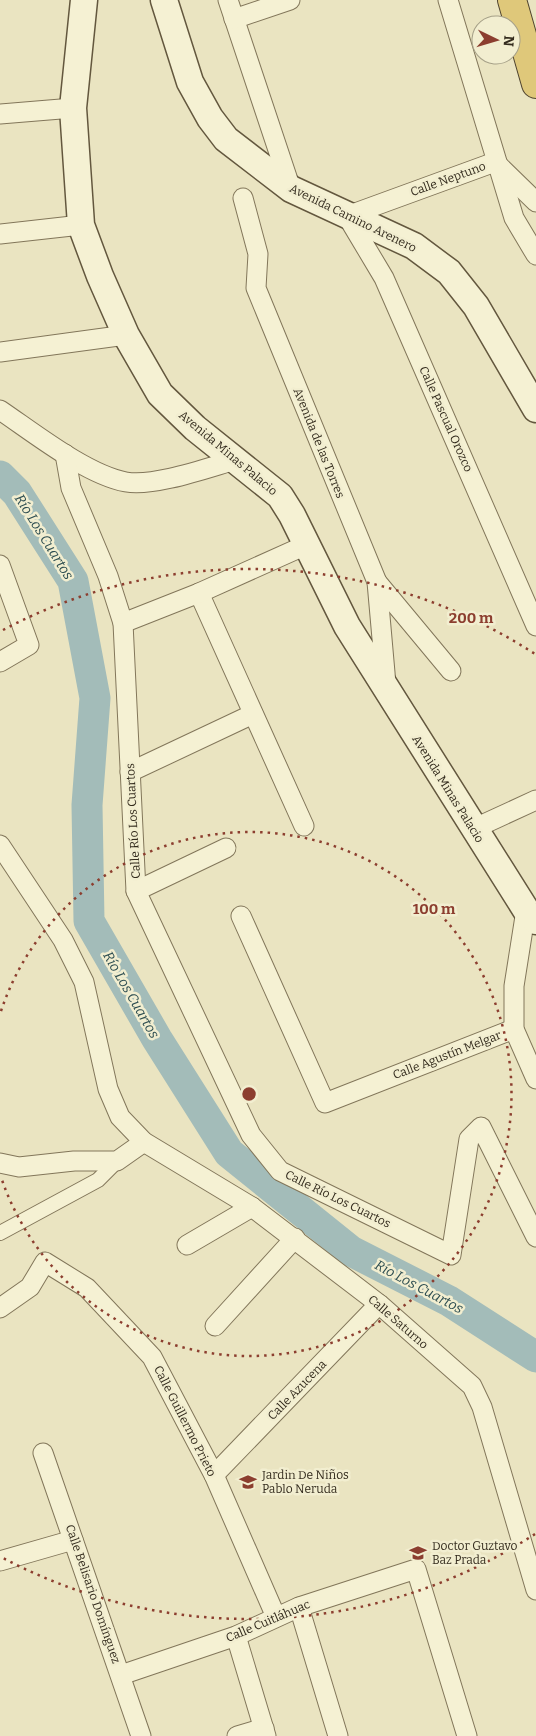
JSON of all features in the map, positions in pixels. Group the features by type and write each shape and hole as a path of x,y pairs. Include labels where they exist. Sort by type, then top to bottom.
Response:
{"highway":[{"path":"512,0 536,84"}],"main road":[{"name":"Avenida Minas Palacio","path":"84,0 73,108 81,225 100,276 126,335 160,394 195,428 280,496 292,515 347,626 473,829 531,915"},
{"name":"Avenida Camino Arenero","path":"164,0 190,82 210,118 226,139 291,189 414,246 449,272 476,306 536,409"}],"street":[{"path":"228,0 291,189"},
{"path":"234,20 290,0"},
{"path":"448,0 495,162 514,218 536,255"},
{"path":"0,114 73,108"},
{"name":"Calle Neptuno","path":"347,216 495,162 536,202"},
{"name":"Avenida de las Torres","path":"243,198 258,254 256,288 377,582 387,690"},
{"name":"Calle Pascual Orozco","path":"347,216 384,278 536,626"},
{"path":"0,234 81,225"},
{"path":"0,352 126,335"},
{"path":"0,410 65,454 108,476 128,482 158,481 235,460"},
{"name":"Calle Río Los Cuartos","path":"65,454 71,488 108,576 122,623 136,891 251,1135 280,1171 451,1255 469,1139 481,1126 536,1237"},
{"path":"122,623 199,593 306,544"},
{"path":"0,566 29,645 0,662"},
{"path":"377,582 451,672"},
{"path":"199,593 304,826"},
{"path":"130,772 253,714"},
{"path":"473,829 536,800"},
{"path":"0,845 63,940 84,982 108,1089 120,1117 144,1142 117,1161 98,1180 0,1233"},
{"path":"136,891 226,848"},
{"name":"Calle Agustín Melgar","path":"241,916 325,1102 514,1029 514,986 531,915"},
{"path":"514,1029 536,1079"},
{"name":"Calle Saturno","path":"144,1142 252,1206 379,1304 472,1386 482,1407 536,1590"},
{"path":"0,1162 19,1167 74,1161 117,1161"},
{"path":"187,1245 252,1206"},
{"path":"215,1326 295,1238"},
{"name":"Calle Guillermo Prieto","path":"0,1308 30,1287 45,1262 86,1288 152,1357 214,1475 276,1617"},
{"name":"Calle Azucena","path":"214,1475 379,1304"},
{"name":"Calle Belisario Domínguez","path":"43,1453 141,1736"},
{"path":"0,1561 74,1540"},
{"name":"Calle Cuitláhuac","path":"121,1675 236,1636 299,1607 416,1569 468,1736"},
{"path":"299,1607 338,1736"},
{"path":"236,1636 265,1732 237,1736"}],"waterway":[{"name":"Río Los Cuartos","path":"0,476 17,493 73,581 95,698 87,805 89,921 157,1039 229,1153 351,1251 449,1301 536,1357"}],"place":[{"name":"Jardin De Niños Pablo Neruda","path":"248,1482"},
{"name":"Doctor Guztavo Baz Prada","path":"418,1553"}]}
